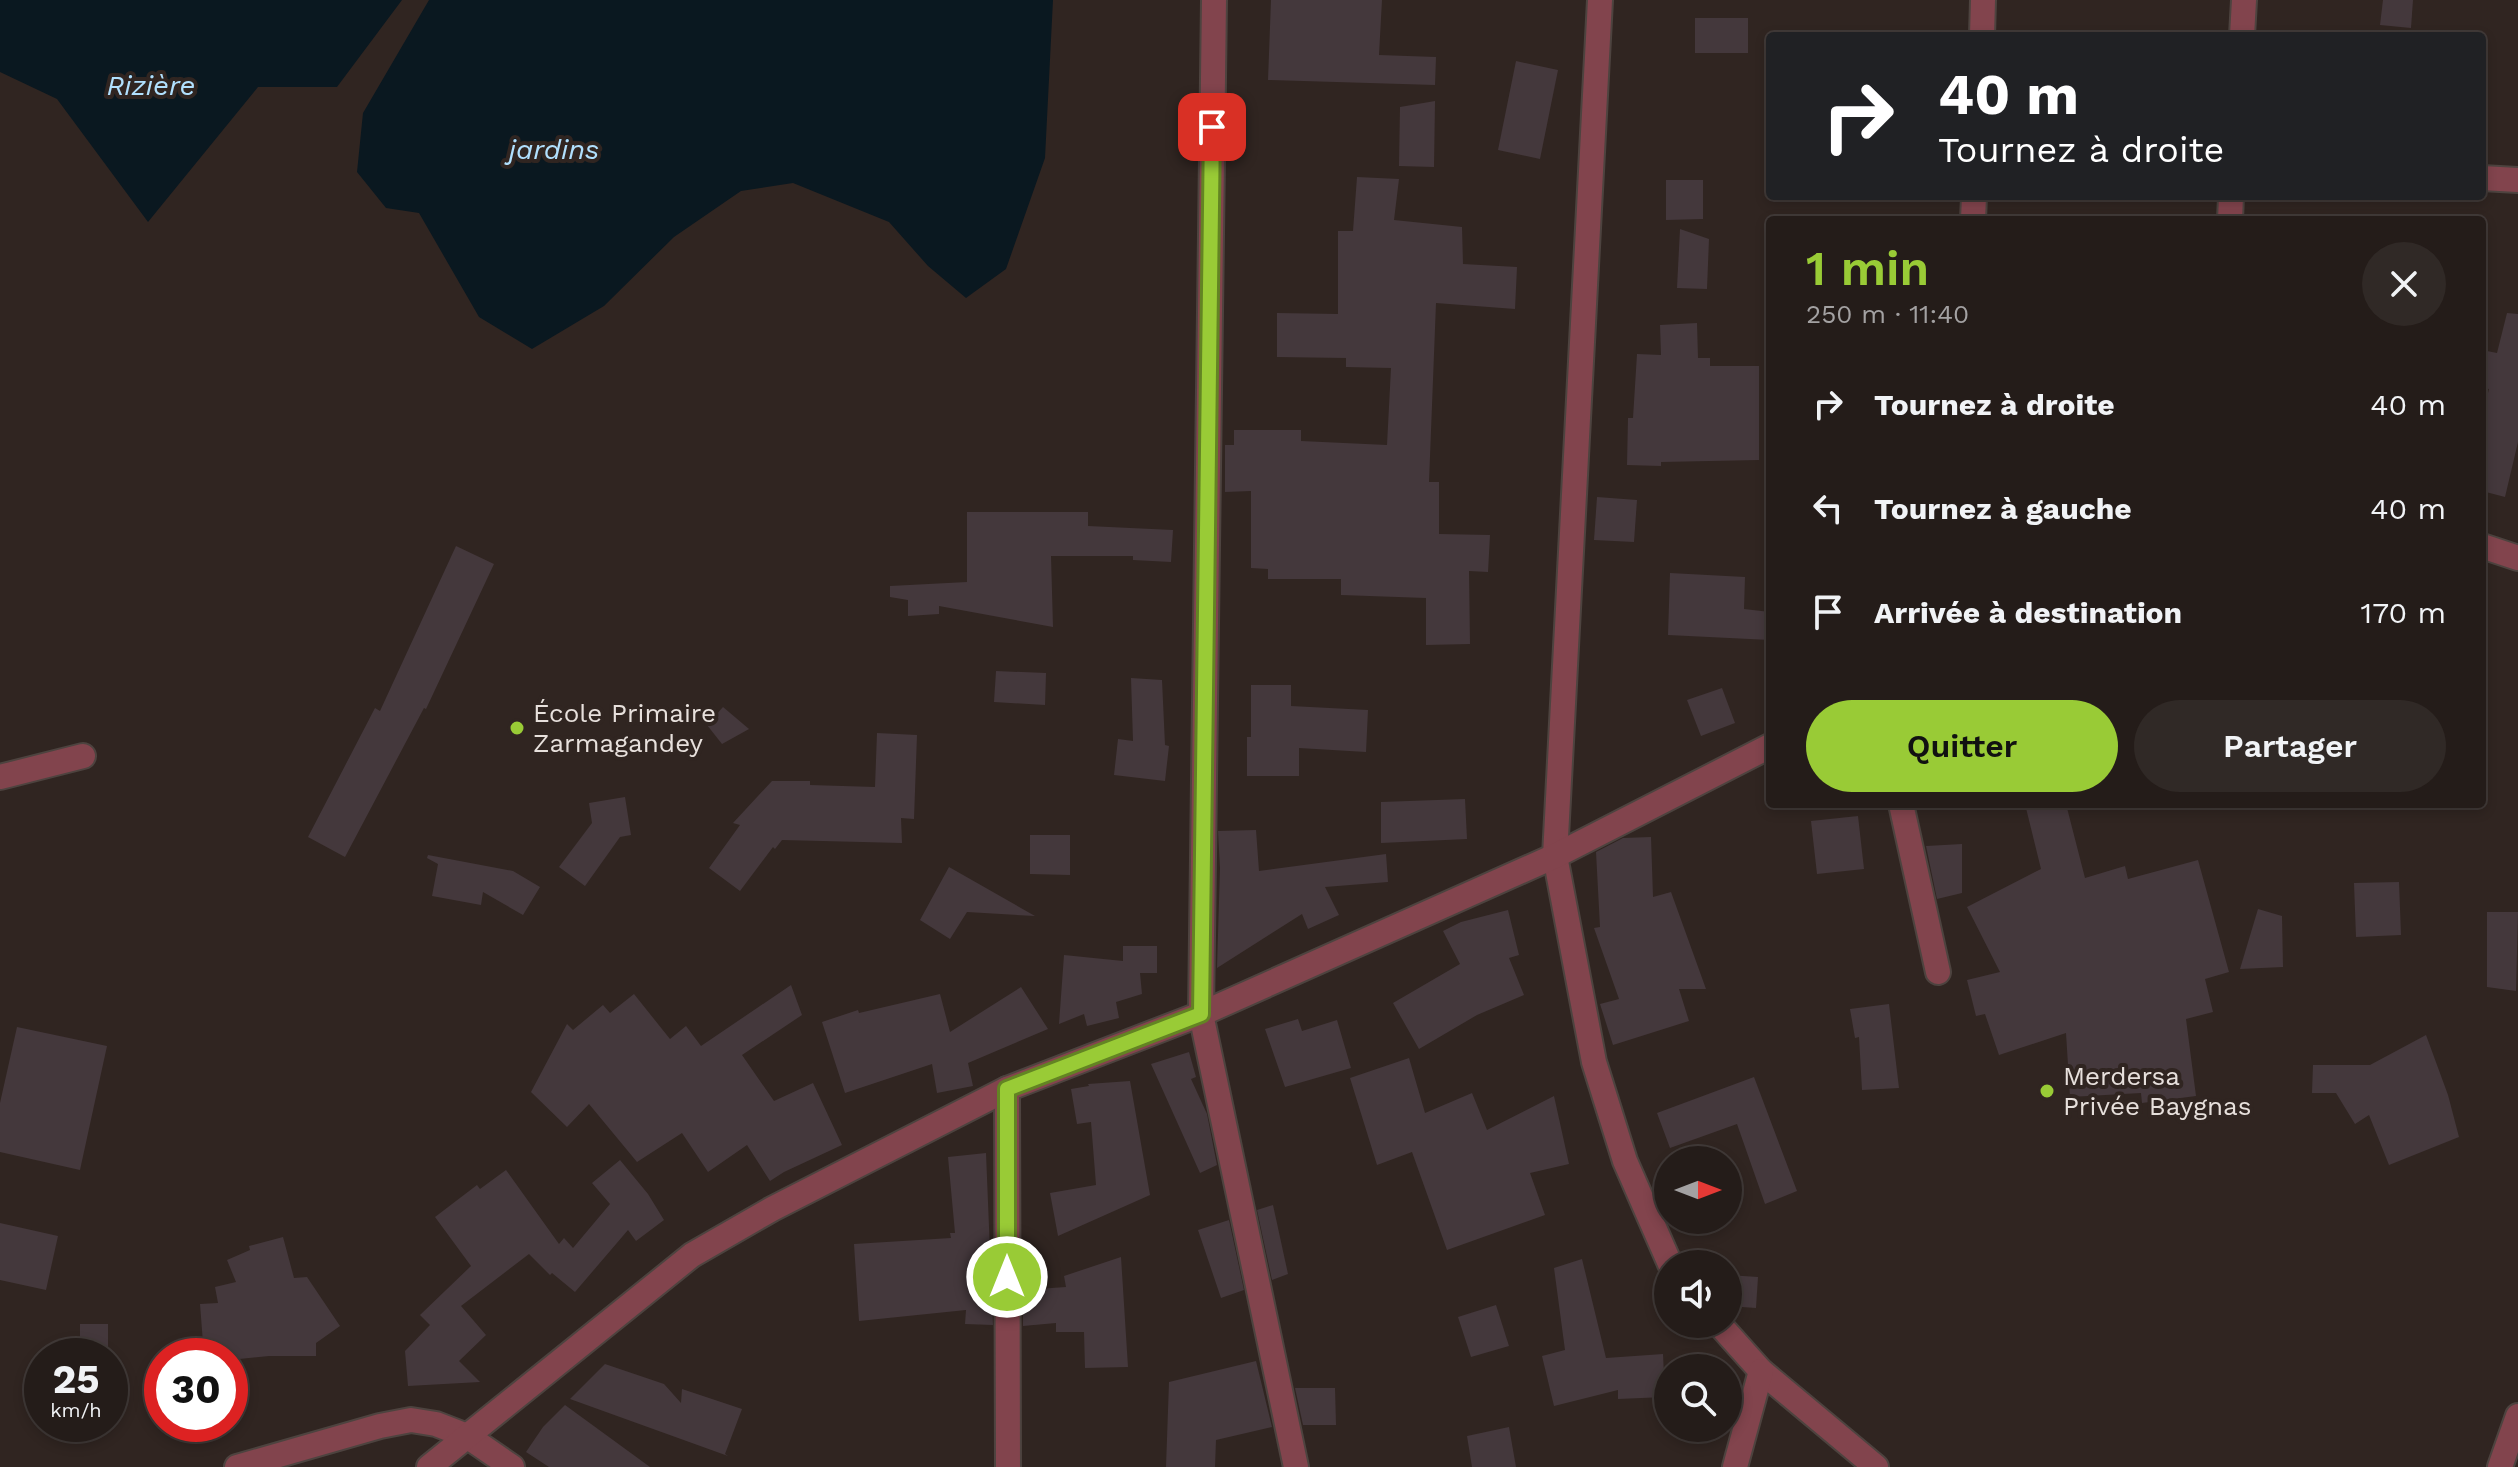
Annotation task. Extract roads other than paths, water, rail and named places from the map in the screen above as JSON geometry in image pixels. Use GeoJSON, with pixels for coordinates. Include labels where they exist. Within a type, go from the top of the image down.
{"type":"FeatureCollection","features":[{"type":"Feature","properties":{"kind":"street"},"geometry":{"type":"LineString","coordinates":[[1214,0],[1201,1014],[1296,1467]]}},
{"type":"Feature","properties":{"kind":"street"},"geometry":{"type":"LineString","coordinates":[[1600,0],[1555,856],[1594,1062],[1625,1161],[1664,1250]]}},
{"type":"Feature","properties":{"kind":"street"},"geometry":{"type":"LineString","coordinates":[[1982,32],[1983,0]]}},
{"type":"Feature","properties":{"kind":"street"},"geometry":{"type":"LineString","coordinates":[[2242,32],[2244,0]]}},
{"type":"Feature","properties":{"kind":"street"},"geometry":{"type":"LineString","coordinates":[[2486,178],[2518,180]]}},
{"type":"Feature","properties":{"kind":"street"},"geometry":{"type":"LineString","coordinates":[[2486,547],[2518,558]]}},
{"type":"Feature","properties":{"kind":"street"},"geometry":{"type":"LineString","coordinates":[[429,1467],[692,1255],[772,1209],[1007,1089],[1201,1014],[1555,856],[1766,748]]}},
{"type":"Feature","properties":{"kind":"street"},"geometry":{"type":"LineString","coordinates":[[0,777],[83,756]]}},
{"type":"Feature","properties":{"kind":"street"},"geometry":{"type":"LineString","coordinates":[[1902,808],[1938,972]]}},
{"type":"Feature","properties":{"kind":"street"},"geometry":{"type":"LineString","coordinates":[[1007,1089],[1008,1467]]}},
{"type":"Feature","properties":{"kind":"street"},"geometry":{"type":"LineString","coordinates":[[1732,1338],[1761,1371],[1876,1467]]}},
{"type":"Feature","properties":{"kind":"street"},"geometry":{"type":"LineString","coordinates":[[1735,1467],[1761,1371]]}},
{"type":"Feature","properties":{"kind":"street"},"geometry":{"type":"LineString","coordinates":[[2500,1467],[2518,1416]]}},
{"type":"Feature","properties":{"kind":"street"},"geometry":{"type":"LineString","coordinates":[[237,1467],[411,1420],[436,1424],[467,1436],[512,1467]]}},
{"type":"Feature","properties":{"kind":"water","name":"Rizière"},"geometry":{"type":"Polygon","coordinates":[[[0,0],[402,0],[337,87],[258,87],[148,222],[57,99],[0,72],[0,0]]]}},
{"type":"Feature","properties":{"kind":"water","name":"jardins"},"geometry":{"type":"Polygon","coordinates":[[[429,0],[1053,0],[1045,158],[1006,269],[966,298],[928,266],[889,222],[793,183],[741,191],[674,237],[604,306],[532,349],[479,317],[419,213],[386,208],[357,172],[363,113],[429,0]]]}},
{"type":"Feature","properties":{"kind":"place","name":"École Primaire Zarmagandey"},"geometry":{"type":"Point","coordinates":[517,728]}},
{"type":"Feature","properties":{"kind":"place","name":"Merdersa Privée Baygnas"},"geometry":{"type":"Point","coordinates":[2047,1091]}}]}
